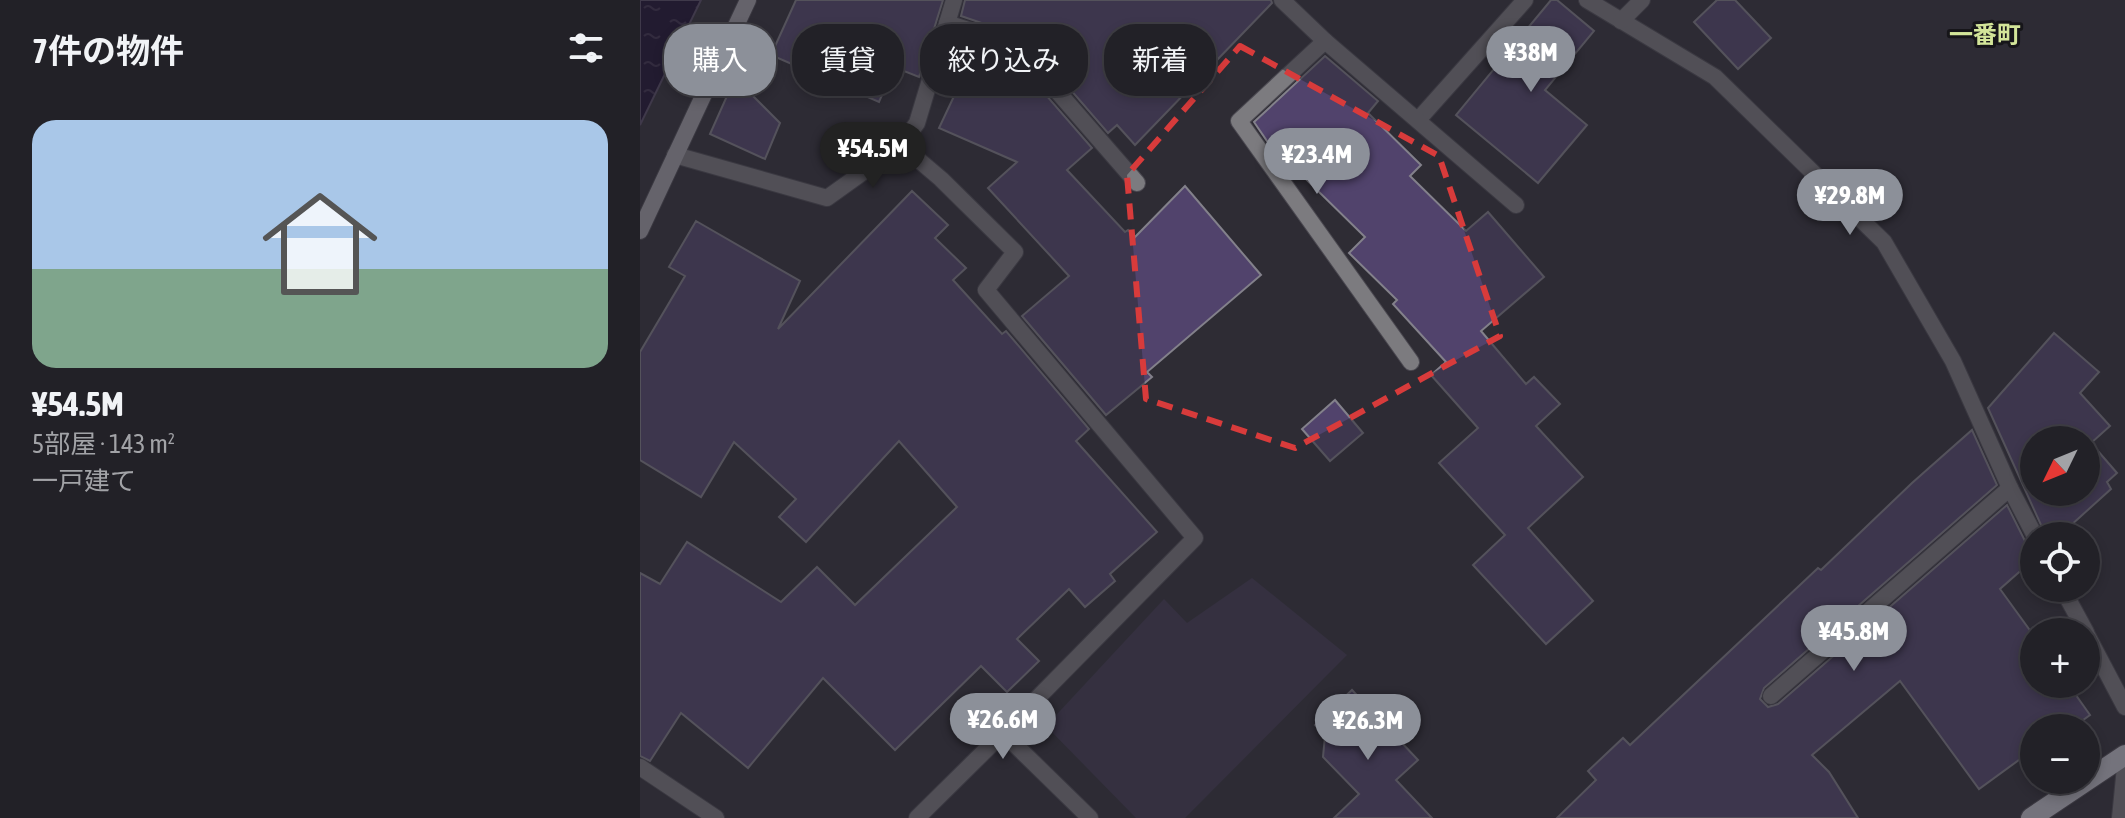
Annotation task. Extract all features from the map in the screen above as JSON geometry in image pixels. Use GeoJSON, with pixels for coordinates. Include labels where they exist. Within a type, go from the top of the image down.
{"type":"FeatureCollection","features":[{"type":"Feature","properties":{"kind":"main road"},"geometry":{"type":"LineString","coordinates":[[2031,818],[2125,755]]}},
{"type":"Feature","properties":{"kind":"street"},"geometry":{"type":"LineString","coordinates":[[640,231],[748,0]]}},
{"type":"Feature","properties":{"kind":"street"},"geometry":{"type":"LineString","coordinates":[[675,155],[827,198],[901,145],[917,123],[954,0]]}},
{"type":"Feature","properties":{"kind":"street"},"geometry":{"type":"LineString","coordinates":[[1282,0],[1325,41],[1516,205]]}},
{"type":"Feature","properties":{"kind":"street"},"geometry":{"type":"LineString","coordinates":[[1418,120],[1525,0]]}},
{"type":"Feature","properties":{"kind":"street"},"geometry":{"type":"LineString","coordinates":[[1587,0],[1715,77],[1884,242],[1953,361],[2028,522]]}},
{"type":"Feature","properties":{"kind":"street"},"geometry":{"type":"LineString","coordinates":[[1621,21],[1642,0]]}},
{"type":"Feature","properties":{"kind":"street"},"geometry":{"type":"LineString","coordinates":[[947,23],[1018,46],[1137,183]]}},
{"type":"Feature","properties":{"kind":"street"},"geometry":{"type":"LineString","coordinates":[[1325,41],[1239,121],[1411,362]]}},
{"type":"Feature","properties":{"kind":"street"},"geometry":{"type":"LineString","coordinates":[[901,145],[941,179],[1015,252],[986,290],[1195,538],[917,818]]}},
{"type":"Feature","properties":{"kind":"street"},"geometry":{"type":"LineString","coordinates":[[1771,696],[2010,488]]}},
{"type":"Feature","properties":{"kind":"street"},"geometry":{"type":"LineString","coordinates":[[2100,659],[2125,707]]}},
{"type":"Feature","properties":{"kind":"street"},"geometry":{"type":"LineString","coordinates":[[1003,733],[1090,818]]}},
{"type":"Feature","properties":{"kind":"street"},"geometry":{"type":"LineString","coordinates":[[640,767],[716,818]]}},
{"type":"Feature","properties":{"kind":"street"},"geometry":{"type":"LineString","coordinates":[[2120,818],[2125,767]]}},
{"type":"Feature","properties":{"kind":"highlighted area"},"geometry":{"type":"Polygon","coordinates":[[[1240,46],[1439,156],[1500,336],[1295,448],[1146,399],[1127,175],[1240,46]]]}},
{"type":"Feature","properties":{"kind":"shaded area"},"geometry":{"type":"Polygon","coordinates":[[[1252,578],[1347,655],[1185,818],[1136,818],[1046,726],[1164,599],[1187,623],[1252,578]]]}},
{"type":"Feature","properties":{"kind":"water"},"geometry":{"type":"Polygon","coordinates":[[[640,0],[701,0],[689,24],[664,24],[664,76],[640,125],[640,0]]]}},
{"type":"Feature","properties":{"kind":"building"},"geometry":{"type":"Polygon","coordinates":[[[796,0],[943,0],[936,24],[920,24],[919,77],[904,71],[904,24],[792,24],[792,64],[776,57],[776,44],[796,0]]]}},
{"type":"Feature","properties":{"kind":"building"},"geometry":{"type":"Polygon","coordinates":[[[965,0],[1271,0],[1272,3],[1216,61],[1216,24],[1104,24],[1104,96],[1182,96],[1135,145],[1117,125],[1108,133],[1076,96],[1088,96],[1088,24],[985,24],[961,16],[965,0]]]}},
{"type":"Feature","properties":{"kind":"building"},"geometry":{"type":"Polygon","coordinates":[[[1551,0],[1557,0],[1594,31],[1545,90],[1587,125],[1538,183],[1456,115],[1551,0]]]}},
{"type":"Feature","properties":{"kind":"building"},"geometry":{"type":"Polygon","coordinates":[[[1717,0],[1735,0],[1771,38],[1738,69],[1694,22],[1717,0]]]}},
{"type":"Feature","properties":{"kind":"building"},"geometry":{"type":"Polygon","coordinates":[[[1325,56],[1378,101],[1368,113],[1421,165],[1410,176],[1466,231],[1488,212],[1544,277],[1481,331],[1526,384],[1534,377],[1560,404],[1536,426],[1583,477],[1528,528],[1593,601],[1546,644],[1473,565],[1505,535],[1439,463],[1478,428],[1431,375],[1446,362],[1393,304],[1397,300],[1349,253],[1365,237],[1267,141],[1254,122],[1325,56]]]}},
{"type":"Feature","properties":{"kind":"building"},"geometry":{"type":"Polygon","coordinates":[[[727,96],[753,96],[780,123],[765,159],[710,134],[727,96]]]}},
{"type":"Feature","properties":{"kind":"building"},"geometry":{"type":"Polygon","coordinates":[[[865,96],[882,96],[879,102],[865,96]]]}},
{"type":"Feature","properties":{"kind":"building"},"geometry":{"type":"Polygon","coordinates":[[[954,96],[1047,96],[1092,148],[1067,170],[1125,232],[1128,230],[1135,237],[1185,186],[1261,275],[1147,372],[1152,377],[1106,415],[1022,316],[1069,276],[988,188],[1017,162],[939,128],[954,96]]]}},
{"type":"Feature","properties":{"kind":"building"},"geometry":{"type":"Polygon","coordinates":[[[912,191],[948,225],[935,238],[966,268],[953,280],[1002,334],[1006,331],[1089,429],[1076,441],[1157,532],[1110,574],[1115,581],[1085,607],[1069,589],[1017,639],[1039,661],[1007,692],[981,666],[895,750],[823,678],[748,768],[681,713],[650,761],[640,756],[640,573],[660,584],[687,542],[781,602],[817,567],[855,605],[957,507],[899,441],[806,542],[779,517],[796,499],[734,442],[701,497],[640,460],[640,352],[685,276],[669,267],[696,221],[800,281],[778,329],[912,191]]]}},
{"type":"Feature","properties":{"kind":"building"},"geometry":{"type":"Polygon","coordinates":[[[2054,333],[2099,372],[2080,393],[2110,426],[2100,435],[2100,426],[2020,426],[2020,479],[1988,408],[2054,333]]]}},
{"type":"Feature","properties":{"kind":"building"},"geometry":{"type":"Polygon","coordinates":[[[1335,400],[1363,433],[1330,461],[1302,429],[1335,400]]]}},
{"type":"Feature","properties":{"kind":"building"},"geometry":{"type":"Polygon","coordinates":[[[1972,430],[1997,485],[1764,688],[1760,699],[1768,707],[1778,704],[2007,505],[2020,531],[2020,571],[2000,589],[2021,618],[2020,698],[2078,698],[2089,714],[2020,714],[2020,759],[1979,789],[1900,681],[1812,755],[1829,772],[1858,818],[1557,818],[1596,780],[1588,771],[1623,738],[1630,745],[1972,430]]]}},
{"type":"Feature","properties":{"kind":"building"},"geometry":{"type":"Polygon","coordinates":[[[2100,453],[2117,473],[2107,482],[2111,489],[2100,499],[2100,453]]]}},
{"type":"Feature","properties":{"kind":"building"},"geometry":{"type":"Polygon","coordinates":[[[2032,506],[2092,506],[2074,522],[2040,522],[2032,506]]]}},
{"type":"Feature","properties":{"kind":"building"},"geometry":{"type":"Polygon","coordinates":[[[1352,690],[1418,760],[1396,780],[1432,818],[1334,818],[1359,794],[1323,757],[1325,736],[1315,725],[1352,690]]]}},
{"type":"Feature","properties":{"kind":"district","name":"一番町"},"geometry":{"type":"Point","coordinates":[1985,35]}}]}
